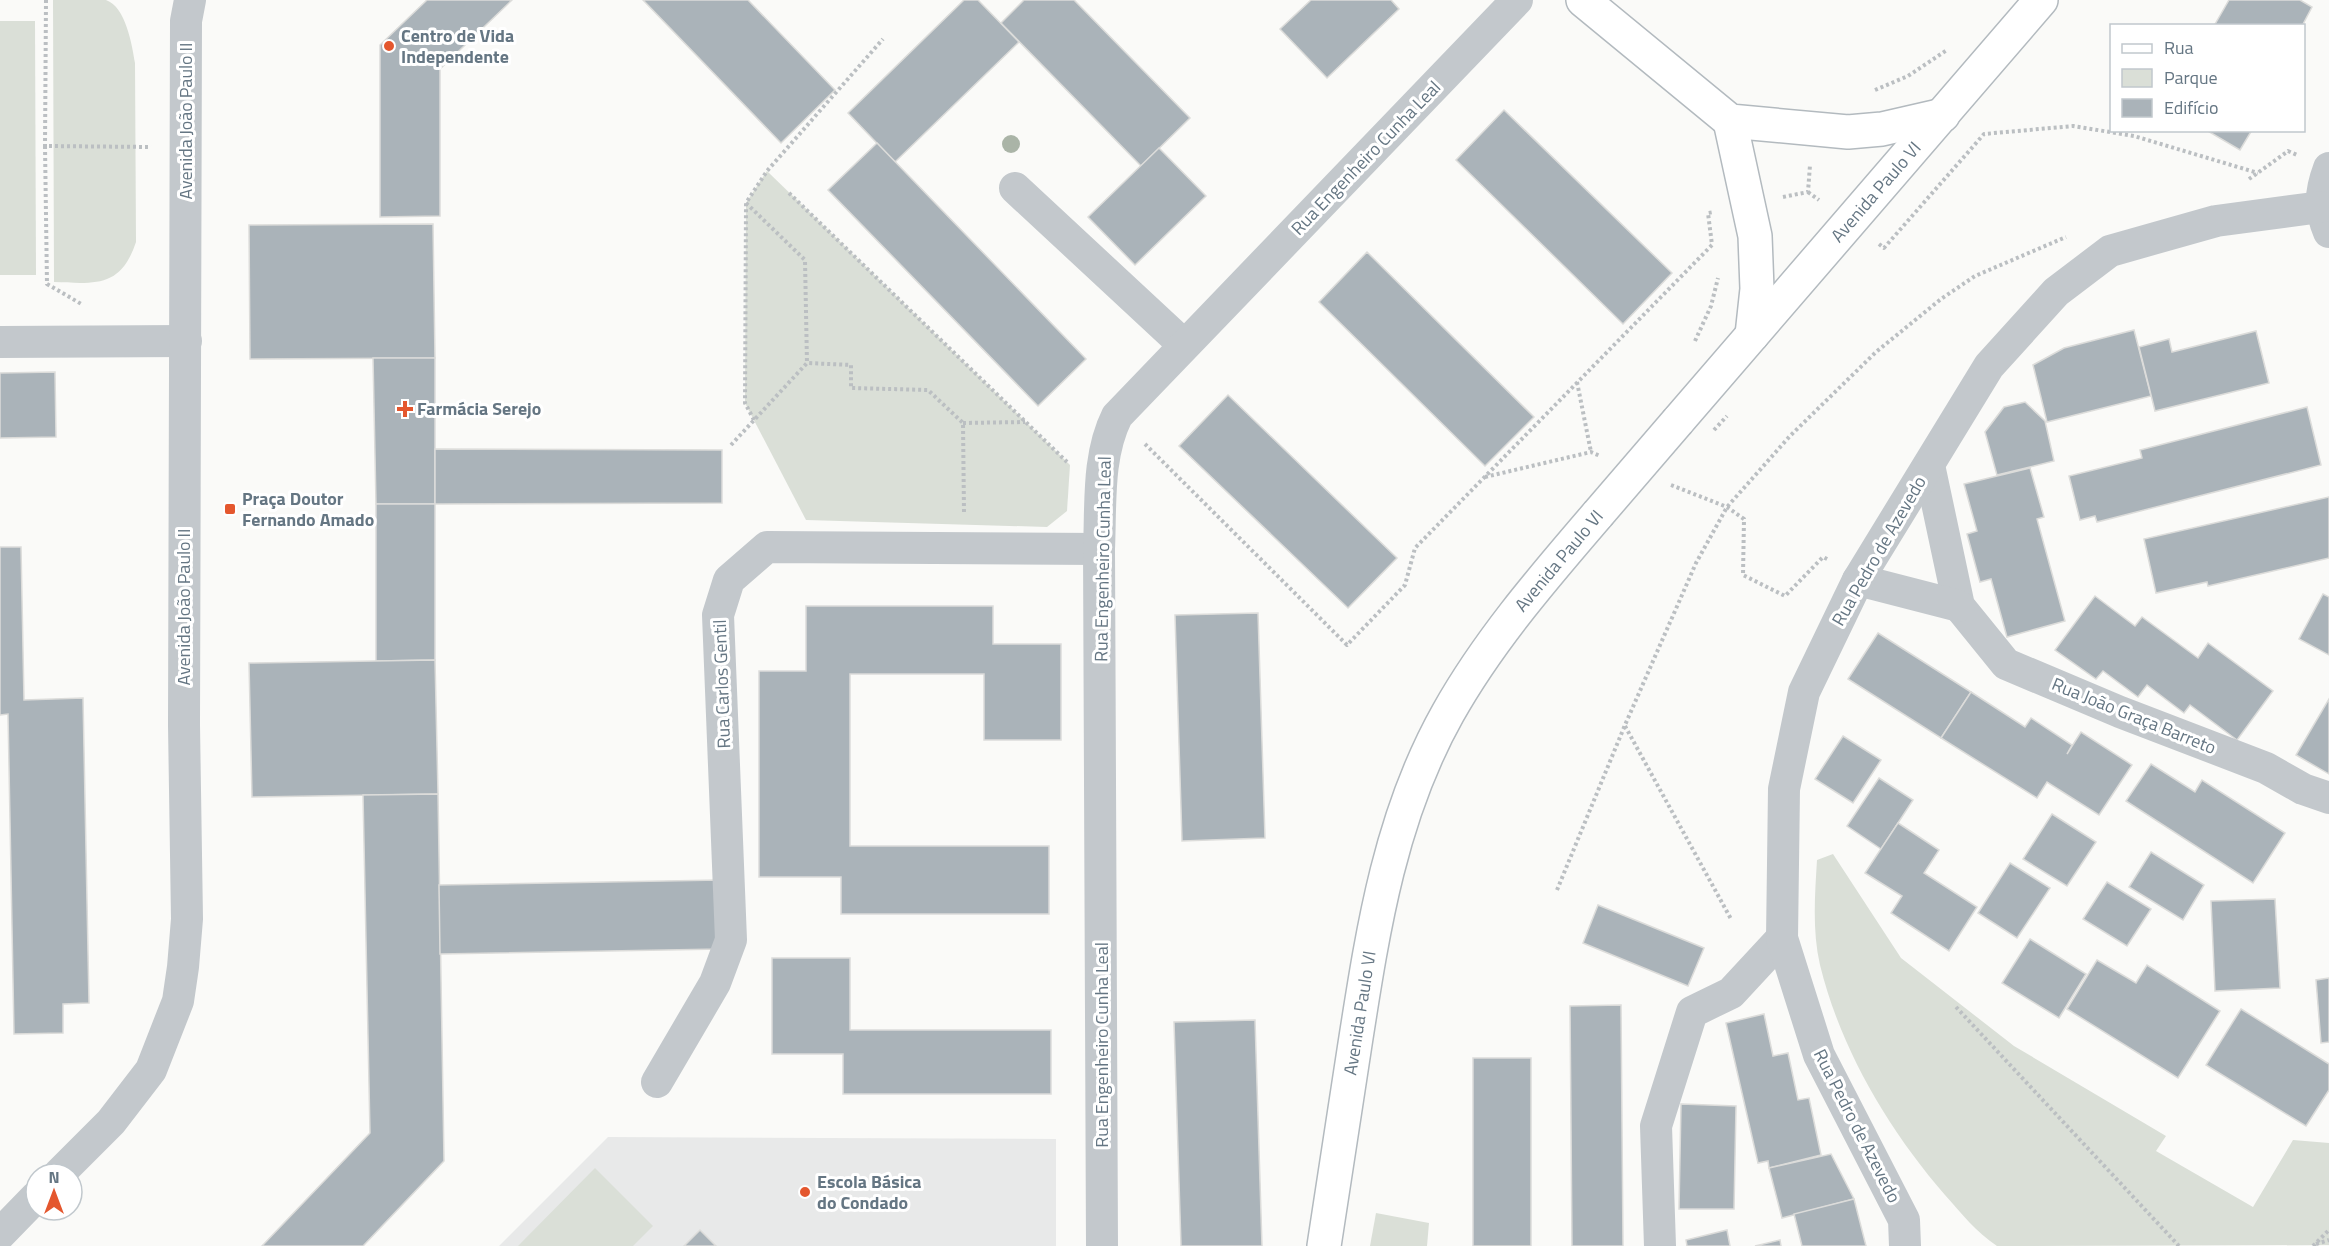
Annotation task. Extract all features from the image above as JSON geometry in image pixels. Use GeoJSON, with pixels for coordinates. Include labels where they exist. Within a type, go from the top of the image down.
{"type":"FeatureCollection","features":[{"type":"Feature","properties":{"kind":"main road"},"geometry":{"type":"LineString","coordinates":[[1583,0],[1730,121],[1813,130],[1882,129],[1943,115]]}},
{"type":"Feature","properties":{"kind":"main road","name":"Avenida Paulo VI"},"geometry":{"type":"LineString","coordinates":[[1324,1246],[1378,902],[1404,807],[1446,715],[1472,672],[1532,591],[2041,0]]}},
{"type":"Feature","properties":{"kind":"main road"},"geometry":{"type":"LineString","coordinates":[[1730,121],[1755,236],[1757,278],[1752,335]]}},
{"type":"Feature","properties":{"kind":"street","name":"Avenida João Paulo II"},"geometry":{"type":"LineString","coordinates":[[71,1162],[111,1122],[151,1070],[177,1001],[183,967],[187,919],[184,725],[186,21],[190,0]]}},
{"type":"Feature","properties":{"kind":"street","name":"Rua Engenheiro Cunha Leal"},"geometry":{"type":"LineString","coordinates":[[1102,1246],[1100,549],[1102,470],[1110,430],[1117,416],[1184,345],[1517,0]]}},
{"type":"Feature","properties":{"kind":"street"},"geometry":{"type":"LineString","coordinates":[[2325,220],[2321,194],[2329,168]]}},
{"type":"Feature","properties":{"kind":"street"},"geometry":{"type":"LineString","coordinates":[[1015,188],[1184,345]]}},
{"type":"Feature","properties":{"kind":"street","name":"Rua Pedro de Azevedo"},"geometry":{"type":"LineString","coordinates":[[1905,1246],[1904,1220],[1819,1055],[1782,938],[1784,789],[1804,692],[1858,580],[1989,366],[2056,292],[2110,251],[2216,222],[2325,220]]}},
{"type":"Feature","properties":{"kind":"street"},"geometry":{"type":"LineString","coordinates":[[0,342],[186,341]]}},
{"type":"Feature","properties":{"kind":"street","name":"Rua João Graça Barreto"},"geometry":{"type":"LineString","coordinates":[[1929,465],[1959,606],[2006,664],[2120,712],[2266,768],[2303,789],[2329,798]]}},
{"type":"Feature","properties":{"kind":"street","name":"Rua Carlos Gentil"},"geometry":{"type":"LineString","coordinates":[[657,1082],[715,984],[731,940],[718,615],[729,580],[767,547],[964,550],[1100,549]]}},
{"type":"Feature","properties":{"kind":"street"},"geometry":{"type":"LineString","coordinates":[[1858,580],[1959,606]]}},
{"type":"Feature","properties":{"kind":"street"},"geometry":{"type":"LineString","coordinates":[[1660,1246],[1656,1126],[1692,1012],[1731,993],[1782,938]]}},
{"type":"Feature","properties":{"kind":"street"},"geometry":{"type":"LineString","coordinates":[[0,1233],[24,1209]]}},
{"type":"Feature","properties":{"kind":"path"},"geometry":{"type":"LineString","coordinates":[[46,0],[47,284],[88,308],[89,342]]}},
{"type":"Feature","properties":{"kind":"path"},"geometry":{"type":"LineString","coordinates":[[754,420],[745,403],[746,203],[767,171],[883,39]]}},
{"type":"Feature","properties":{"kind":"path"},"geometry":{"type":"LineString","coordinates":[[1872,92],[1908,76],[1948,49]]}},
{"type":"Feature","properties":{"kind":"path"},"geometry":{"type":"LineString","coordinates":[[1874,240],[1884,248],[1984,134],[2073,126],[2134,136],[2259,173]]}},
{"type":"Feature","properties":{"kind":"path"},"geometry":{"type":"LineString","coordinates":[[1808,192],[1813,130]]}},
{"type":"Feature","properties":{"kind":"path"},"geometry":{"type":"LineString","coordinates":[[45,146],[186,147]]}},
{"type":"Feature","properties":{"kind":"path"},"geometry":{"type":"LineString","coordinates":[[1117,416],[1347,645],[1405,585],[1415,548],[1712,245],[1708,213],[1808,192],[1821,202]]}},
{"type":"Feature","properties":{"kind":"path"},"geometry":{"type":"LineString","coordinates":[[789,193],[1070,465],[1102,470]]}},
{"type":"Feature","properties":{"kind":"path"},"geometry":{"type":"LineString","coordinates":[[1816,209],[1827,195]]}},
{"type":"Feature","properties":{"kind":"path"},"geometry":{"type":"LineString","coordinates":[[731,445],[807,363],[805,260],[746,203]]}},
{"type":"Feature","properties":{"kind":"path"},"geometry":{"type":"LineString","coordinates":[[1557,890],[1625,725],[1696,563],[1727,507],[1790,436],[1876,352],[1941,299],[1975,276],[2047,243],[2075,234]]}},
{"type":"Feature","properties":{"kind":"path"},"geometry":{"type":"LineString","coordinates":[[1692,345],[1711,306],[1720,272]]}},
{"type":"Feature","properties":{"kind":"path"},"geometry":{"type":"LineString","coordinates":[[807,363],[851,365],[851,388],[928,390],[963,423],[1026,422]]}},
{"type":"Feature","properties":{"kind":"path"},"geometry":{"type":"LineString","coordinates":[[1577,381],[1591,452]]}},
{"type":"Feature","properties":{"kind":"path"},"geometry":{"type":"LineString","coordinates":[[963,423],[964,550]]}},
{"type":"Feature","properties":{"kind":"path"},"geometry":{"type":"LineString","coordinates":[[1727,507],[1744,519],[1743,575],[1774,591],[1785,596],[1823,557],[1832,561]]}},
{"type":"Feature","properties":{"kind":"path"},"geometry":{"type":"LineString","coordinates":[[1625,725],[1731,920]]}},
{"type":"Feature","properties":{"kind":"path"},"geometry":{"type":"LineString","coordinates":[[1956,1007],[2179,1246]]}},
{"type":"Feature","properties":{"kind":"path"},"geometry":{"type":"LineString","coordinates":[[2313,1246],[2329,1230]]}},
{"type":"Feature","properties":{"kind":"path"},"geometry":{"type":"LineString","coordinates":[[2313,1246],[2329,1240]]}},
{"type":"Feature","properties":{"kind":"shaded area","name":"Escola Básica do Condado"},"geometry":{"type":"Polygon","coordinates":[[[608,1137],[1056,1139],[1056,1246],[499,1246],[608,1137]]]}},
{"type":"Feature","properties":{"kind":"green space"},"geometry":{"type":"Polygon","coordinates":[[[53,0],[106,0],[113,4],[119,10],[127,27],[135,63],[136,242],[123,268],[106,280],[95,282],[54,282],[53,0]]]}},
{"type":"Feature","properties":{"kind":"green space"},"geometry":{"type":"Polygon","coordinates":[[[0,21],[35,21],[36,275],[0,275],[0,21]]]}},
{"type":"Feature","properties":{"kind":"green space"},"geometry":{"type":"Polygon","coordinates":[[[767,171],[1070,465],[1067,511],[1047,527],[806,520],[745,403],[746,203],[767,171]]]}},
{"type":"Feature","properties":{"kind":"green space"},"geometry":{"type":"Polygon","coordinates":[[[1833,854],[1901,958],[2014,1046],[2166,1136],[2156,1151],[2253,1207],[2293,1140],[2329,1143],[2329,1245],[1997,1246],[1989,1241],[1945,1195],[1904,1143],[1869,1087],[1840,1028],[1820,965],[1815,925],[1817,860],[1833,854]]]}},
{"type":"Feature","properties":{"kind":"green space"},"geometry":{"type":"Polygon","coordinates":[[[595,1168],[653,1226],[633,1246],[518,1246],[595,1168]]]}},
{"type":"Feature","properties":{"kind":"green space"},"geometry":{"type":"Polygon","coordinates":[[[1376,1213],[1429,1223],[1427,1246],[1370,1246],[1376,1213]]]}},
{"type":"Feature","properties":{"kind":"building"},"geometry":{"type":"Polygon","coordinates":[[[427,0],[512,0],[440,69],[440,216],[380,217],[380,45],[427,0]]]}},
{"type":"Feature","properties":{"kind":"building"},"geometry":{"type":"Polygon","coordinates":[[[643,0],[748,0],[835,90],[781,143],[643,0]]]}},
{"type":"Feature","properties":{"kind":"building"},"geometry":{"type":"Polygon","coordinates":[[[964,0],[978,0],[1019,42],[895,162],[848,113],[964,0]]]}},
{"type":"Feature","properties":{"kind":"building"},"geometry":{"type":"Polygon","coordinates":[[[1024,0],[1074,0],[1190,118],[1141,166],[1001,23],[1024,0]]]}},
{"type":"Feature","properties":{"kind":"building"},"geometry":{"type":"Polygon","coordinates":[[[1311,0],[1391,0],[1399,9],[1327,78],[1280,29],[1311,0]]]}},
{"type":"Feature","properties":{"kind":"building"},"geometry":{"type":"Polygon","coordinates":[[[2229,0],[2300,0],[2312,7],[2303,24],[2215,24],[2229,0]]]}},
{"type":"Feature","properties":{"kind":"building"},"geometry":{"type":"Polygon","coordinates":[[[1504,110],[1672,273],[1623,324],[1456,160],[1504,110]]]}},
{"type":"Feature","properties":{"kind":"building"},"geometry":{"type":"Polygon","coordinates":[[[2209,132],[2251,132],[2240,150],[2209,132]]]}},
{"type":"Feature","properties":{"kind":"building"},"geometry":{"type":"Polygon","coordinates":[[[877,143],[1086,359],[1038,406],[828,190],[877,143]]]}},
{"type":"Feature","properties":{"kind":"building"},"geometry":{"type":"Polygon","coordinates":[[[1159,148],[1206,196],[1135,265],[1088,217],[1159,148]]]}},
{"type":"Feature","properties":{"kind":"building"},"geometry":{"type":"Polygon","coordinates":[[[433,224],[435,358],[250,359],[249,225],[433,224]]]}},
{"type":"Feature","properties":{"kind":"building"},"geometry":{"type":"Polygon","coordinates":[[[1367,252],[1534,417],[1485,466],[1319,302],[1367,252]]]}},
{"type":"Feature","properties":{"kind":"building"},"geometry":{"type":"Polygon","coordinates":[[[2134,330],[2151,396],[2047,422],[2033,365],[2064,348],[2134,330]]]}},
{"type":"Feature","properties":{"kind":"building"},"geometry":{"type":"Polygon","coordinates":[[[2256,331],[2269,383],[2155,411],[2139,347],[2169,339],[2172,352],[2256,331]]]}},
{"type":"Feature","properties":{"kind":"building"},"geometry":{"type":"Polygon","coordinates":[[[373,358],[435,358],[435,504],[376,504],[373,358]]]}},
{"type":"Feature","properties":{"kind":"building"},"geometry":{"type":"Polygon","coordinates":[[[55,372],[56,437],[0,438],[0,373],[55,372]]]}},
{"type":"Feature","properties":{"kind":"building"},"geometry":{"type":"Polygon","coordinates":[[[1228,395],[1397,558],[1348,608],[1179,446],[1228,395]]]}},
{"type":"Feature","properties":{"kind":"building"},"geometry":{"type":"Polygon","coordinates":[[[2025,402],[2045,421],[2054,461],[1997,475],[1985,432],[2004,407],[2025,402]]]}},
{"type":"Feature","properties":{"kind":"building"},"geometry":{"type":"Polygon","coordinates":[[[2307,407],[2321,465],[2097,522],[2095,516],[2080,520],[2069,476],[2142,458],[2140,450],[2307,407]]]}},
{"type":"Feature","properties":{"kind":"building"},"geometry":{"type":"Polygon","coordinates":[[[435,449],[722,450],[722,503],[435,504],[435,449]]]}},
{"type":"Feature","properties":{"kind":"building"},"geometry":{"type":"Polygon","coordinates":[[[2030,468],[2044,517],[2037,519],[2065,621],[2007,637],[1991,579],[1980,582],[1967,534],[1977,531],[1964,484],[2030,468]]]}},
{"type":"Feature","properties":{"kind":"building"},"geometry":{"type":"Polygon","coordinates":[[[2329,497],[2329,558],[2208,586],[2207,582],[2156,593],[2144,539],[2329,497]]]}},
{"type":"Feature","properties":{"kind":"building"},"geometry":{"type":"Polygon","coordinates":[[[376,504],[435,504],[435,660],[376,661],[376,504]]]}},
{"type":"Feature","properties":{"kind":"building"},"geometry":{"type":"Polygon","coordinates":[[[0,547],[21,547],[24,700],[83,698],[89,1003],[63,1004],[63,1033],[14,1034],[8,714],[0,715],[0,547]]]}},
{"type":"Feature","properties":{"kind":"building"},"geometry":{"type":"Polygon","coordinates":[[[2323,594],[2329,597],[2329,655],[2299,639],[2323,594]]]}},
{"type":"Feature","properties":{"kind":"building"},"geometry":{"type":"Polygon","coordinates":[[[2095,596],[2135,626],[2142,617],[2198,658],[2208,643],[2273,691],[2237,740],[2190,705],[2184,713],[2147,685],[2138,697],[2103,671],[2096,679],[2055,650],[2095,596]]]}},
{"type":"Feature","properties":{"kind":"building"},"geometry":{"type":"Polygon","coordinates":[[[806,606],[993,606],[993,644],[1061,644],[1061,740],[984,740],[984,674],[850,674],[850,846],[1049,846],[1049,914],[841,914],[841,877],[759,877],[759,671],[806,671],[806,606]]]}},
{"type":"Feature","properties":{"kind":"building"},"geometry":{"type":"Polygon","coordinates":[[[1258,613],[1265,838],[1182,841],[1175,615],[1258,613]]]}},
{"type":"Feature","properties":{"kind":"building"},"geometry":{"type":"Polygon","coordinates":[[[1878,633],[1971,692],[1941,738],[1848,679],[1878,633]]]}},
{"type":"Feature","properties":{"kind":"building"},"geometry":{"type":"Polygon","coordinates":[[[435,660],[438,794],[252,797],[249,663],[435,660]]]}},
{"type":"Feature","properties":{"kind":"building"},"geometry":{"type":"Polygon","coordinates":[[[1971,692],[2025,727],[2031,718],[2072,745],[2067,754],[2081,732],[2132,765],[2099,815],[2047,782],[2037,798],[1941,738],[1971,692]]]}},
{"type":"Feature","properties":{"kind":"building"},"geometry":{"type":"Polygon","coordinates":[[[2329,699],[2329,774],[2296,755],[2329,699]]]}},
{"type":"Feature","properties":{"kind":"building"},"geometry":{"type":"Polygon","coordinates":[[[1843,736],[1881,760],[1853,803],[1815,779],[1843,736]]]}},
{"type":"Feature","properties":{"kind":"building"},"geometry":{"type":"Polygon","coordinates":[[[2151,764],[2195,792],[2202,780],[2285,833],[2253,883],[2126,801],[2151,764]]]}},
{"type":"Feature","properties":{"kind":"building"},"geometry":{"type":"Polygon","coordinates":[[[1879,778],[1913,800],[1881,849],[1847,826],[1879,778]]]}},
{"type":"Feature","properties":{"kind":"building"},"geometry":{"type":"Polygon","coordinates":[[[438,794],[444,1161],[363,1246],[262,1246],[370,1133],[363,795],[438,794]]]}},
{"type":"Feature","properties":{"kind":"building"},"geometry":{"type":"Polygon","coordinates":[[[2052,814],[2096,842],[2067,886],[2023,859],[2052,814]]]}},
{"type":"Feature","properties":{"kind":"building"},"geometry":{"type":"Polygon","coordinates":[[[1898,823],[1939,850],[1924,873],[1977,907],[1949,951],[1891,913],[1902,896],[1865,873],[1898,823]]]}},
{"type":"Feature","properties":{"kind":"building"},"geometry":{"type":"Polygon","coordinates":[[[2151,852],[2204,885],[2183,920],[2129,887],[2151,852]]]}},
{"type":"Feature","properties":{"kind":"building"},"geometry":{"type":"Polygon","coordinates":[[[2010,863],[2050,888],[2017,938],[1978,913],[2010,863]]]}},
{"type":"Feature","properties":{"kind":"building"},"geometry":{"type":"Polygon","coordinates":[[[720,880],[721,949],[440,954],[439,885],[720,880]]]}},
{"type":"Feature","properties":{"kind":"building"},"geometry":{"type":"Polygon","coordinates":[[[2107,882],[2151,909],[2127,946],[2083,919],[2107,882]]]}},
{"type":"Feature","properties":{"kind":"building"},"geometry":{"type":"Polygon","coordinates":[[[2275,899],[2280,988],[2215,991],[2211,901],[2275,899]]]}},
{"type":"Feature","properties":{"kind":"building"},"geometry":{"type":"Polygon","coordinates":[[[1598,905],[1704,948],[1688,986],[1583,943],[1598,905]]]}},
{"type":"Feature","properties":{"kind":"building"},"geometry":{"type":"Polygon","coordinates":[[[2030,939],[2086,974],[2059,1018],[2002,983],[2030,939]]]}},
{"type":"Feature","properties":{"kind":"building"},"geometry":{"type":"Polygon","coordinates":[[[772,958],[850,958],[850,1030],[1051,1030],[1051,1094],[843,1094],[843,1054],[772,1054],[772,958]]]}},
{"type":"Feature","properties":{"kind":"building"},"geometry":{"type":"Polygon","coordinates":[[[2097,960],[2136,983],[2147,965],[2220,1011],[2178,1078],[2067,1009],[2097,960]]]}},
{"type":"Feature","properties":{"kind":"building"},"geometry":{"type":"Polygon","coordinates":[[[2329,978],[2329,1042],[2321,1043],[2316,980],[2329,978]]]}},
{"type":"Feature","properties":{"kind":"building"},"geometry":{"type":"Polygon","coordinates":[[[1621,1005],[1623,1246],[1572,1246],[1570,1006],[1621,1005]]]}},
{"type":"Feature","properties":{"kind":"building"},"geometry":{"type":"Polygon","coordinates":[[[2241,1009],[2329,1064],[2329,1090],[2306,1126],[2206,1065],[2241,1009]]]}},
{"type":"Feature","properties":{"kind":"building"},"geometry":{"type":"Polygon","coordinates":[[[1764,1014],[1773,1056],[1788,1053],[1798,1100],[1809,1098],[1821,1155],[1769,1168],[1768,1161],[1758,1163],[1726,1023],[1764,1014]]]}},
{"type":"Feature","properties":{"kind":"building"},"geometry":{"type":"Polygon","coordinates":[[[1255,1020],[1262,1246],[1181,1246],[1174,1022],[1255,1020]]]}},
{"type":"Feature","properties":{"kind":"building"},"geometry":{"type":"Polygon","coordinates":[[[1473,1058],[1531,1058],[1531,1246],[1473,1246],[1473,1058]]]}},
{"type":"Feature","properties":{"kind":"building"},"geometry":{"type":"Polygon","coordinates":[[[1681,1104],[1736,1106],[1734,1209],[1679,1209],[1681,1104]]]}},
{"type":"Feature","properties":{"kind":"building"},"geometry":{"type":"Polygon","coordinates":[[[1831,1154],[1854,1199],[1782,1218],[1769,1168],[1831,1154]]]}},
{"type":"Feature","properties":{"kind":"building"},"geometry":{"type":"Polygon","coordinates":[[[1854,1199],[1866,1246],[1802,1246],[1794,1214],[1854,1199]]]}},
{"type":"Feature","properties":{"kind":"building"},"geometry":{"type":"Polygon","coordinates":[[[700,1230],[716,1246],[684,1246],[700,1230]]]}},
{"type":"Feature","properties":{"kind":"building"},"geometry":{"type":"Polygon","coordinates":[[[1727,1230],[1730,1246],[1687,1246],[1686,1240],[1727,1230]]]}},
{"type":"Feature","properties":{"kind":"building"},"geometry":{"type":"Polygon","coordinates":[[[1780,1240],[1781,1246],[1755,1246],[1780,1240]]]}},
{"type":"Feature","properties":{"kind":"place","name":"Centro de Vida Independente"},"geometry":{"type":"Point","coordinates":[389,46]}},
{"type":"Feature","properties":{"kind":"place","name":"Farmácia Serejo"},"geometry":{"type":"Point","coordinates":[405,409]}},
{"type":"Feature","properties":{"kind":"place","name":"Praça Doutor Fernando Amado"},"geometry":{"type":"Point","coordinates":[230,509]}},
{"type":"Feature","properties":{"kind":"place","name":"Escola Básica do Condado"},"geometry":{"type":"Point","coordinates":[805,1192]}}]}
